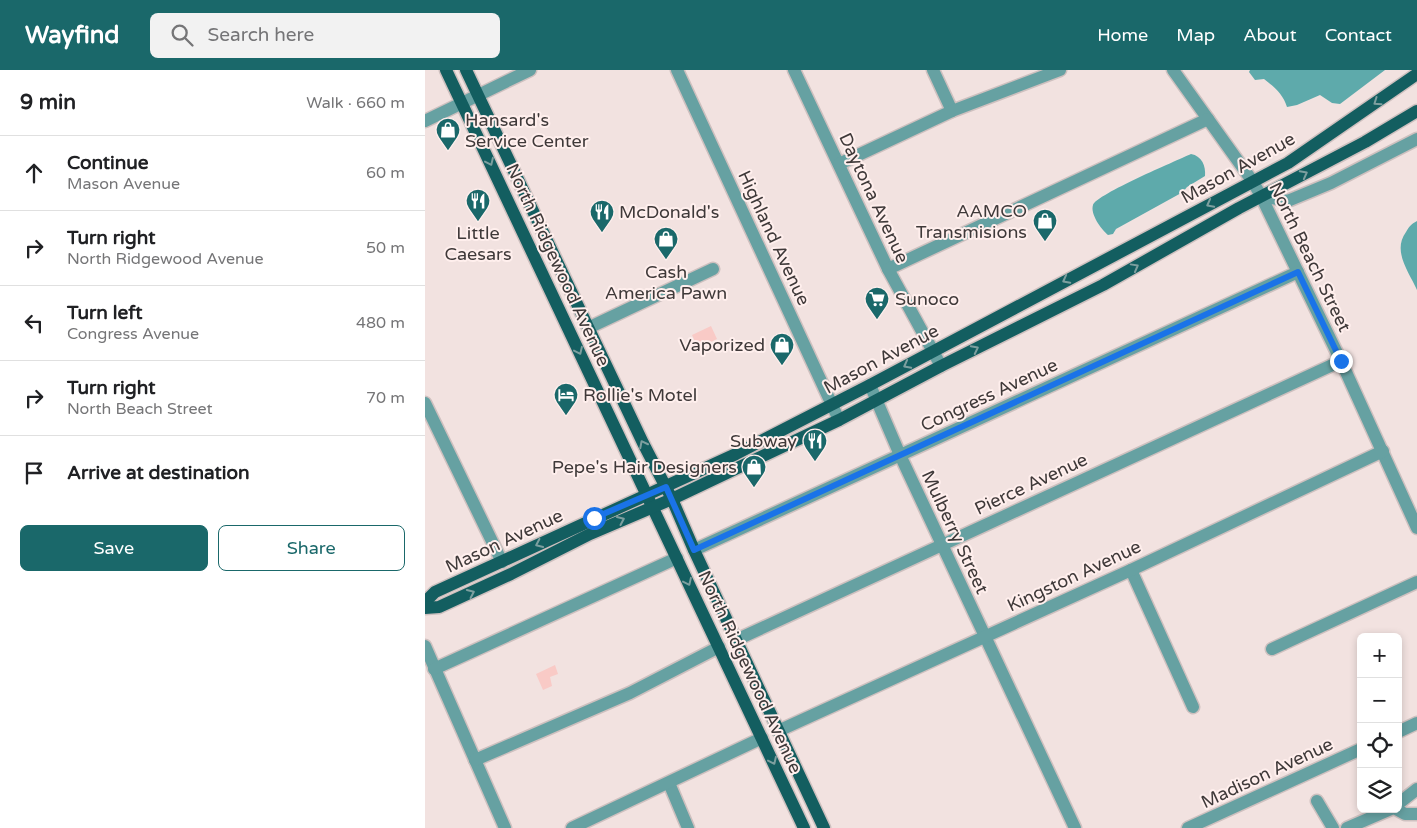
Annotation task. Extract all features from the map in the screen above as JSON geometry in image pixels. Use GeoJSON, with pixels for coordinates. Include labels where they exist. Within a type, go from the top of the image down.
{"type":"FeatureCollection","features":[{"type":"Feature","properties":{"kind":"main road","name":"North Ridgewood Avenue"},"geometry":{"type":"LineString","coordinates":[[445,70],[804,828]]}},
{"type":"Feature","properties":{"kind":"main road","name":"North Ridgewood Avenue"},"geometry":{"type":"LineString","coordinates":[[466,70],[588,328],[672,499],[824,828]]}},
{"type":"Feature","properties":{"kind":"main road","name":"Mason Avenue"},"geometry":{"type":"LineString","coordinates":[[425,602],[432,594],[736,454],[1253,182],[1288,163],[1417,74]]}},
{"type":"Feature","properties":{"kind":"main road","name":"Mason Avenue"},"geometry":{"type":"LineString","coordinates":[[425,608],[439,607],[511,574],[590,534],[672,499],[839,420],[941,366],[1103,285],[1261,196],[1365,142],[1417,111]]}},
{"type":"Feature","properties":{"kind":"street"},"geometry":{"type":"LineString","coordinates":[[425,121],[530,70]]}},
{"type":"Feature","properties":{"kind":"street","name":"Highland Avenue"},"geometry":{"type":"LineString","coordinates":[[677,70],[839,420]]}},
{"type":"Feature","properties":{"kind":"street","name":"Daytona Avenue"},"geometry":{"type":"LineString","coordinates":[[794,70],[888,269],[941,366]]}},
{"type":"Feature","properties":{"kind":"street"},"geometry":{"type":"LineString","coordinates":[[933,70],[953,111]]}},
{"type":"Feature","properties":{"kind":"street"},"geometry":{"type":"LineString","coordinates":[[839,164],[953,111],[1060,70]]}},
{"type":"Feature","properties":{"kind":"street","name":"North Beach Street"},"geometry":{"type":"LineString","coordinates":[[1173,70],[1261,196],[1341,361],[1417,528]]}},
{"type":"Feature","properties":{"kind":"street"},"geometry":{"type":"LineString","coordinates":[[888,269],[1208,119]]}},
{"type":"Feature","properties":{"kind":"street"},"geometry":{"type":"LineString","coordinates":[[1261,196],[1287,201],[1331,183],[1417,139]]}},
{"type":"Feature","properties":{"kind":"street"},"geometry":{"type":"LineString","coordinates":[[588,328],[713,269]]}},
{"type":"Feature","properties":{"kind":"street","name":"Congress Avenue"},"geometry":{"type":"LineString","coordinates":[[694,550],[1298,272]]}},
{"type":"Feature","properties":{"kind":"street","name":"Pierce Avenue"},"geometry":{"type":"LineString","coordinates":[[736,640],[1341,361]]}},
{"type":"Feature","properties":{"kind":"street","name":"Mulberry Street"},"geometry":{"type":"LineString","coordinates":[[870,385],[900,455],[1075,828]]}},
{"type":"Feature","properties":{"kind":"street"},"geometry":{"type":"LineString","coordinates":[[425,403],[502,562]]}},
{"type":"Feature","properties":{"kind":"street","name":"Kingston Avenue"},"geometry":{"type":"LineString","coordinates":[[778,730],[1131,570],[1383,451]]}},
{"type":"Feature","properties":{"kind":"street"},"geometry":{"type":"LineString","coordinates":[[434,669],[677,558]]}},
{"type":"Feature","properties":{"kind":"street"},"geometry":{"type":"LineString","coordinates":[[1131,570],[1193,706]]}},
{"type":"Feature","properties":{"kind":"street"},"geometry":{"type":"LineString","coordinates":[[1272,649],[1417,582]]}},
{"type":"Feature","properties":{"kind":"street"},"geometry":{"type":"LineString","coordinates":[[425,646],[505,828]]}},
{"type":"Feature","properties":{"kind":"street"},"geometry":{"type":"LineString","coordinates":[[475,760],[630,693],[719,647]]}},
{"type":"Feature","properties":{"kind":"street"},"geometry":{"type":"LineString","coordinates":[[1402,730],[1417,724]]}},
{"type":"Feature","properties":{"kind":"street"},"geometry":{"type":"LineString","coordinates":[[572,828],[762,738]]}},
{"type":"Feature","properties":{"kind":"street","name":"Madison Avenue"},"geometry":{"type":"LineString","coordinates":[[1188,828],[1212,823],[1357,751]]}},
{"type":"Feature","properties":{"kind":"street"},"geometry":{"type":"LineString","coordinates":[[669,783],[688,828]]}},
{"type":"Feature","properties":{"kind":"street"},"geometry":{"type":"LineString","coordinates":[[1402,801],[1417,789]]}},
{"type":"Feature","properties":{"kind":"street"},"geometry":{"type":"LineString","coordinates":[[1317,801],[1333,828]]}},
{"type":"Feature","properties":{"kind":"street"},"geometry":{"type":"LineString","coordinates":[[1402,812],[1417,814]]}},
{"type":"Feature","properties":{"kind":"street"},"geometry":{"type":"LineString","coordinates":[[1347,828],[1382,813]]}},
{"type":"Feature","properties":{"kind":"shaded area"},"geometry":{"type":"Polygon","coordinates":[[[711,326],[717,339],[698,348],[692,335],[711,326]]]}},
{"type":"Feature","properties":{"kind":"shaded area"},"geometry":{"type":"Polygon","coordinates":[[[555,665],[558,674],[550,677],[552,686],[543,690],[536,674],[555,665]]]}},
{"type":"Feature","properties":{"kind":"water"},"geometry":{"type":"Polygon","coordinates":[[[1250,70],[1385,70],[1340,104],[1332,103],[1320,95],[1297,105],[1287,107],[1275,88],[1264,79],[1255,80],[1249,72],[1250,70]]]}},
{"type":"Feature","properties":{"kind":"water"},"geometry":{"type":"Polygon","coordinates":[[[1191,154],[1203,162],[1205,176],[1187,187],[1183,192],[1116,229],[1113,234],[1108,235],[1102,229],[1092,209],[1098,200],[1154,170],[1191,154]]]}},
{"type":"Feature","properties":{"kind":"water"},"geometry":{"type":"Polygon","coordinates":[[[1417,221],[1417,290],[1403,261],[1401,247],[1402,239],[1407,230],[1417,221]]]}},
{"type":"Feature","properties":{"kind":"place","name":"Hansard's Service Center"},"geometry":{"type":"Point","coordinates":[448,151]}},
{"type":"Feature","properties":{"kind":"place","name":"Little Caesars"},"geometry":{"type":"Point","coordinates":[478,222]}},
{"type":"Feature","properties":{"kind":"place","name":"McDonald's"},"geometry":{"type":"Point","coordinates":[602,233]}},
{"type":"Feature","properties":{"kind":"place","name":"AAMCO Transmisions"},"geometry":{"type":"Point","coordinates":[1045,242]}},
{"type":"Feature","properties":{"kind":"place","name":"Cash America Pawn"},"geometry":{"type":"Point","coordinates":[666,260]}},
{"type":"Feature","properties":{"kind":"place","name":"Sunoco"},"geometry":{"type":"Point","coordinates":[877,320]}},
{"type":"Feature","properties":{"kind":"place","name":"Vaporized"},"geometry":{"type":"Point","coordinates":[782,366]}},
{"type":"Feature","properties":{"kind":"place","name":"Rollie's Motel"},"geometry":{"type":"Point","coordinates":[566,416]}},
{"type":"Feature","properties":{"kind":"place","name":"Subway"},"geometry":{"type":"Point","coordinates":[815,462]}},
{"type":"Feature","properties":{"kind":"place","name":"Pepe's Hair Designers"},"geometry":{"type":"Point","coordinates":[754,488]}},
{"type":"Feature","properties":{"kind":"route"},"geometry":{"type":"LineString","coordinates":[[594,518],[666,487],[694,550],[1298,272],[1341,361]]}}]}
